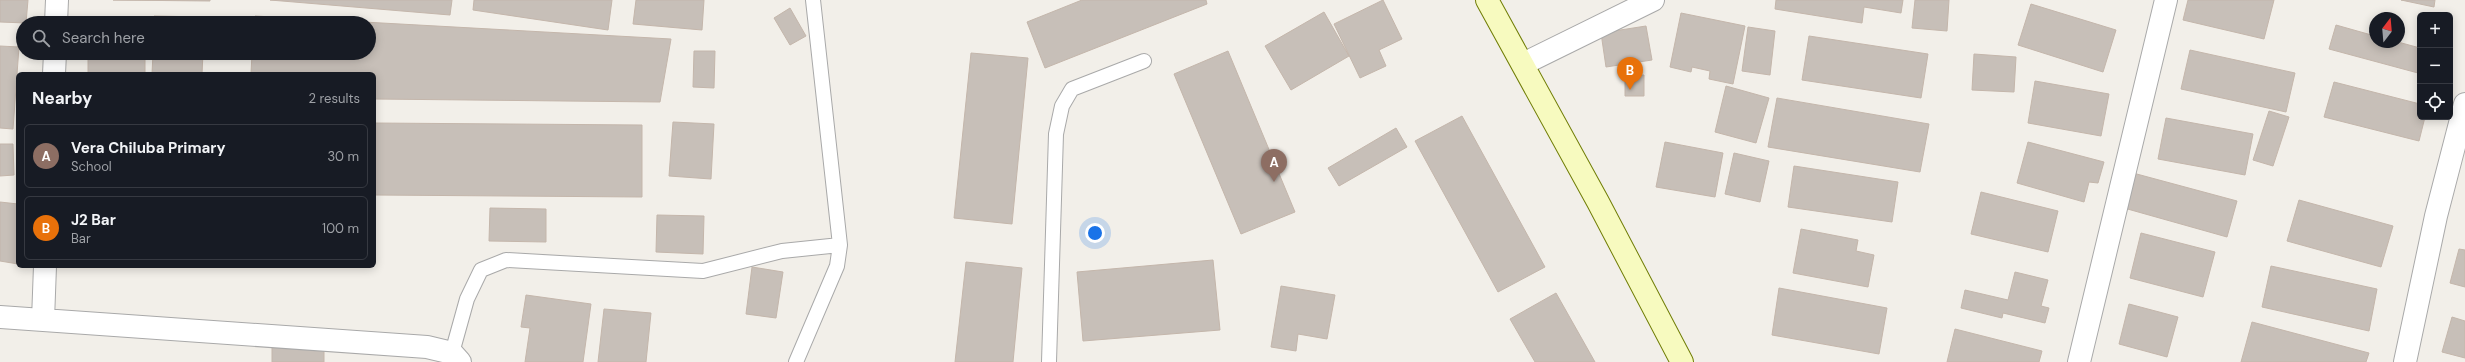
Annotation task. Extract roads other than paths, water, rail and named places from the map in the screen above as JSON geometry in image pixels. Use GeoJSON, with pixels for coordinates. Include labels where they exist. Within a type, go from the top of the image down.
{"type":"FeatureCollection","features":[{"type":"Feature","properties":{"kind":"main road"},"geometry":{"type":"LineString","coordinates":[[1487,0],[1523,64],[1682,362]]}},
{"type":"Feature","properties":{"kind":"street"},"geometry":{"type":"LineString","coordinates":[[57,16],[58,0]]}},
{"type":"Feature","properties":{"kind":"street"},"geometry":{"type":"LineString","coordinates":[[1523,64],[1653,0]]}},
{"type":"Feature","properties":{"kind":"street"},"geometry":{"type":"LineString","coordinates":[[2079,362],[2166,0]]}},
{"type":"Feature","properties":{"kind":"street"},"geometry":{"type":"LineString","coordinates":[[54,72],[55,60]]}},
{"type":"Feature","properties":{"kind":"street"},"geometry":{"type":"LineString","coordinates":[[2405,362],[2436,216],[2465,104]]}},
{"type":"Feature","properties":{"kind":"street"},"geometry":{"type":"LineString","coordinates":[[43,320],[46,268]]}},
{"type":"Feature","properties":{"kind":"street"},"geometry":{"type":"LineString","coordinates":[[0,317],[427,347],[456,357]]}},
{"type":"Feature","properties":{"kind":"lane"},"geometry":{"type":"LineString","coordinates":[[796,362],[837,266],[840,246],[813,0]]}},
{"type":"Feature","properties":{"kind":"lane"},"geometry":{"type":"LineString","coordinates":[[1048,362],[1056,134],[1062,106],[1072,89],[1144,61]]}},
{"type":"Feature","properties":{"kind":"lane"},"geometry":{"type":"LineString","coordinates":[[456,357],[467,299],[481,270],[506,260],[703,271],[782,252],[840,246]]}},
{"type":"Feature","properties":{"kind":"place","name":"J2 Bar"},"geometry":{"type":"Point","coordinates":[1630,90]}},
{"type":"Feature","properties":{"kind":"place","name":"Vera Chiluba Primary"},"geometry":{"type":"Point","coordinates":[1274,182]}}]}
